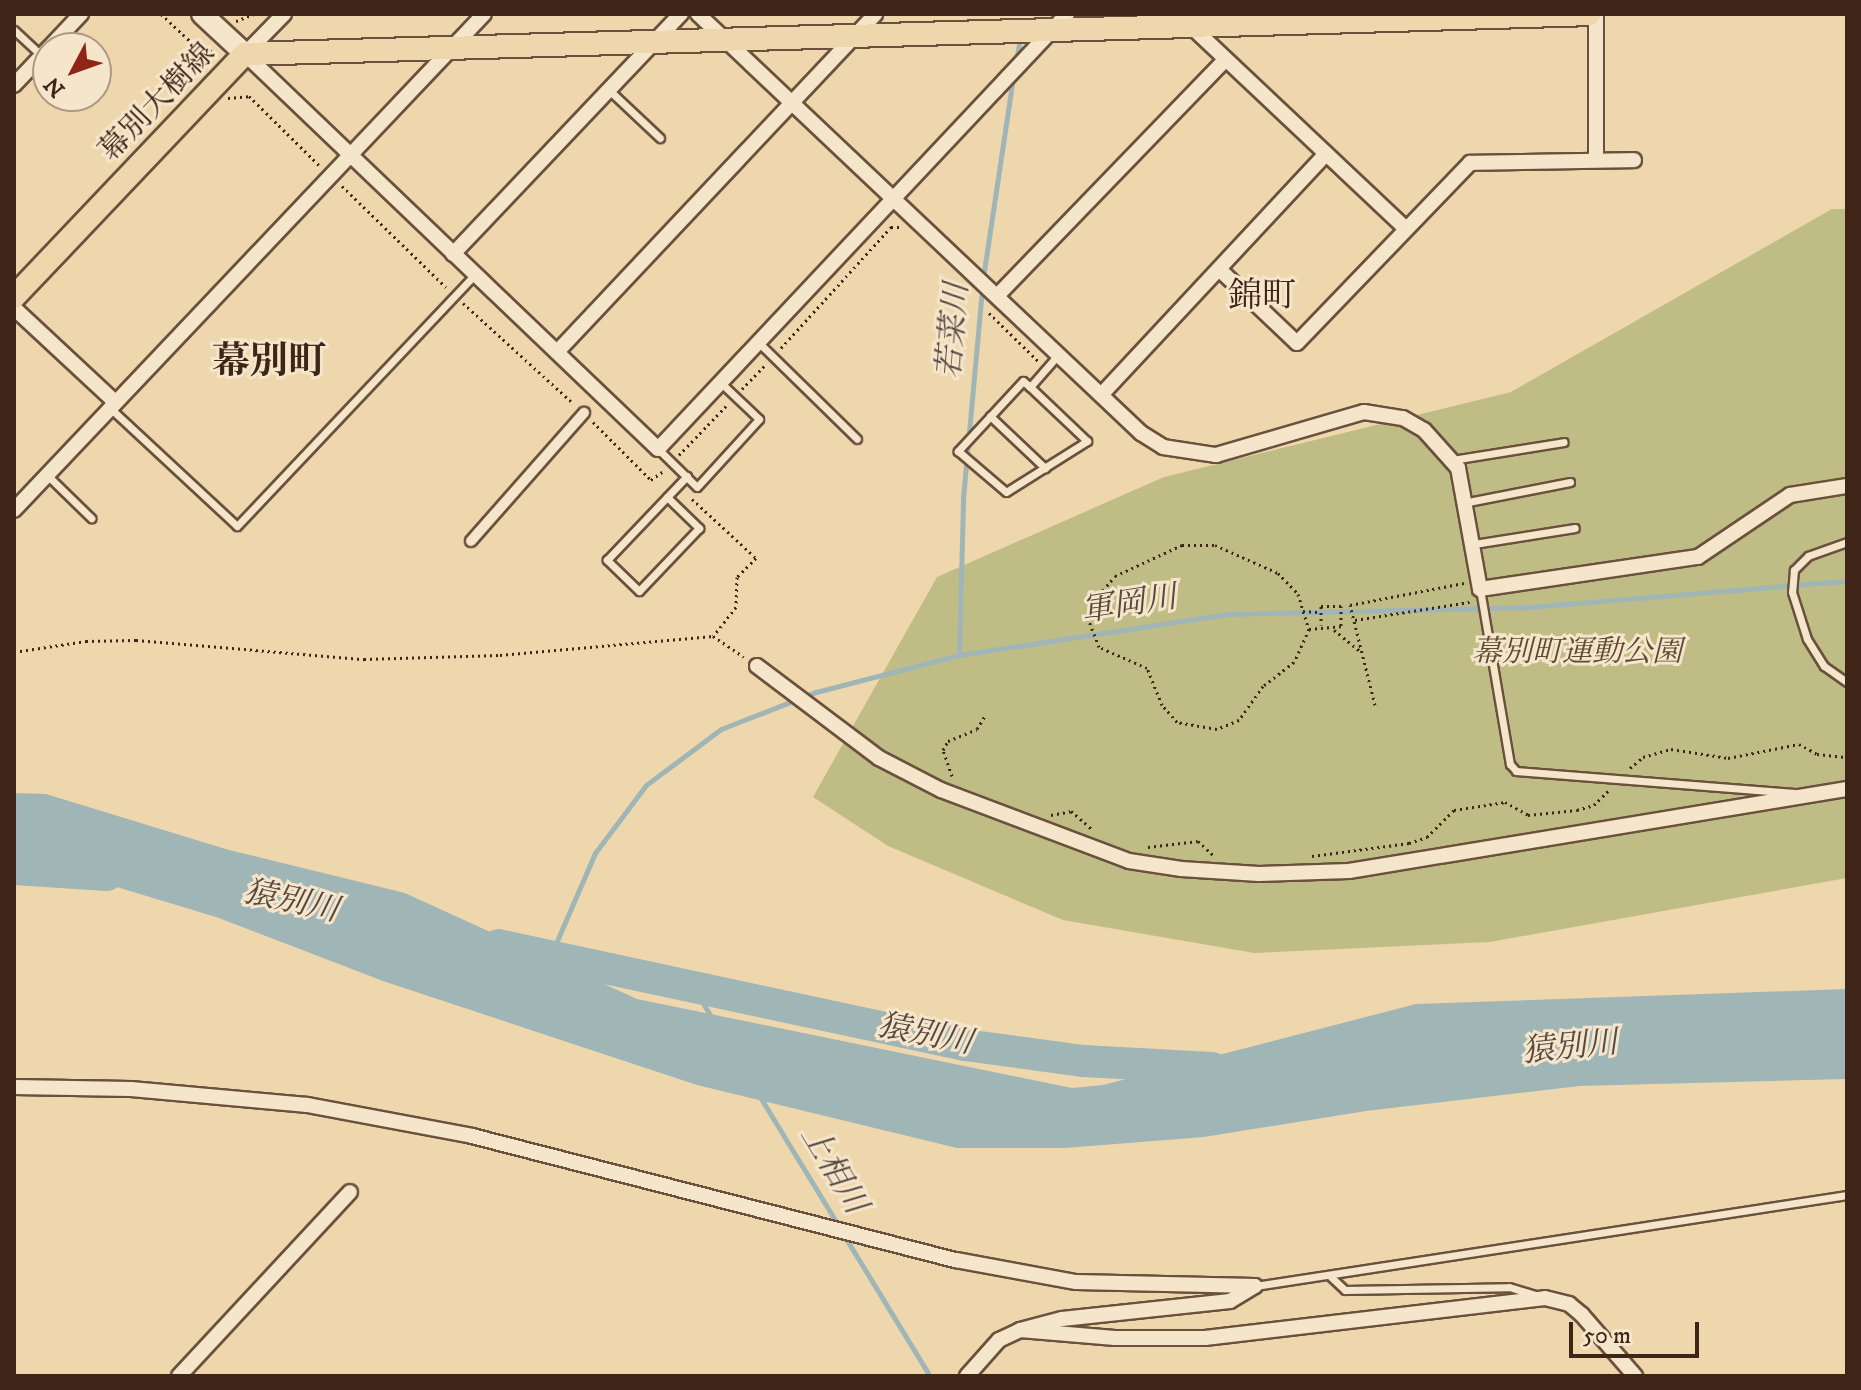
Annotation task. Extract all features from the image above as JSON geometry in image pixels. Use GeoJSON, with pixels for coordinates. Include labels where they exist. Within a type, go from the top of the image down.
{"type":"FeatureCollection","features":[{"type":"Feature","properties":{"kind":"main road"},"geometry":{"type":"LineString","coordinates":[[202,14],[245,54]]}},
{"type":"Feature","properties":{"kind":"main road","name":"幕別大樹線"},"geometry":{"type":"LineString","coordinates":[[14,297],[245,54],[1050,31],[1185,20],[1589,14]]}},
{"type":"Feature","properties":{"kind":"street"},"geometry":{"type":"LineString","coordinates":[[64,32],[81,14]]}},
{"type":"Feature","properties":{"kind":"street"},"geometry":{"type":"LineString","coordinates":[[284,14],[245,54],[658,449],[1067,14]]}},
{"type":"Feature","properties":{"kind":"street"},"geometry":{"type":"LineString","coordinates":[[14,510],[111,404],[125,396],[484,14]]}},
{"type":"Feature","properties":{"kind":"street"},"geometry":{"type":"LineString","coordinates":[[453,254],[681,14]]}},
{"type":"Feature","properties":{"kind":"street"},"geometry":{"type":"LineString","coordinates":[[698,14],[1141,433],[1163,447],[1193,454],[1216,455],[1364,412],[1403,418],[1424,430],[1451,460],[1468,502],[1480,590],[1698,557],[1790,495],[1847,486]]}},
{"type":"Feature","properties":{"kind":"street"},"geometry":{"type":"LineString","coordinates":[[557,352],[875,14]]}},
{"type":"Feature","properties":{"kind":"street"},"geometry":{"type":"LineString","coordinates":[[1596,14],[1596,160]]}},
{"type":"Feature","properties":{"kind":"street"},"geometry":{"type":"LineString","coordinates":[[1185,20],[1404,227]]}},
{"type":"Feature","properties":{"kind":"street"},"geometry":{"type":"LineString","coordinates":[[997,296],[1225,60]]}},
{"type":"Feature","properties":{"kind":"street"},"geometry":{"type":"LineString","coordinates":[[14,85],[32,66]]}},
{"type":"Feature","properties":{"kind":"street"},"geometry":{"type":"LineString","coordinates":[[1102,394],[1326,154]]}},
{"type":"Feature","properties":{"kind":"street"},"geometry":{"type":"LineString","coordinates":[[1220,270],[1297,343],[1404,227],[1470,163],[1634,160]]}},
{"type":"Feature","properties":{"kind":"street"},"geometry":{"type":"LineString","coordinates":[[14,308],[111,404]]}},
{"type":"Feature","properties":{"kind":"street"},"geometry":{"type":"LineString","coordinates":[[471,541],[584,413]]}},
{"type":"Feature","properties":{"kind":"street"},"geometry":{"type":"LineString","coordinates":[[757,666],[879,758],[941,790],[1129,861],[1181,869],[1259,874],[1349,871],[1847,789]]}},
{"type":"Feature","properties":{"kind":"street"},"geometry":{"type":"LineString","coordinates":[[14,1087],[131,1089],[307,1105],[472,1136],[956,1260],[1076,1282],[1255,1286]]}},
{"type":"Feature","properties":{"kind":"street"},"geometry":{"type":"LineString","coordinates":[[179,1376],[350,1192]]}},
{"type":"Feature","properties":{"kind":"street"},"geometry":{"type":"LineString","coordinates":[[967,1376],[999,1340],[1020,1330],[1062,1319],[1230,1301],[1255,1286]]}},
{"type":"Feature","properties":{"kind":"street"},"geometry":{"type":"LineString","coordinates":[[1020,1330],[1115,1338],[1205,1338],[1545,1298],[1569,1304],[1582,1315],[1635,1376]]}},
{"type":"Feature","properties":{"kind":"lane"},"geometry":{"type":"LineString","coordinates":[[14,30],[32,42]]}},
{"type":"Feature","properties":{"kind":"lane"},"geometry":{"type":"LineString","coordinates":[[609,90],[660,138]]}},
{"type":"Feature","properties":{"kind":"lane"},"geometry":{"type":"LineString","coordinates":[[111,404],[237,526],[475,274]]}},
{"type":"Feature","properties":{"kind":"lane"},"geometry":{"type":"LineString","coordinates":[[759,343],[857,439]]}},
{"type":"Feature","properties":{"kind":"lane"},"geometry":{"type":"LineString","coordinates":[[1030,387],[1058,355]]}},
{"type":"Feature","properties":{"kind":"lane"},"geometry":{"type":"LineString","coordinates":[[1023,381],[1087,441],[1006,492],[958,451],[990,416],[1023,381]]}},
{"type":"Feature","properties":{"kind":"lane"},"geometry":{"type":"LineString","coordinates":[[658,449],[697,487],[759,419],[721,383]]}},
{"type":"Feature","properties":{"kind":"lane"},"geometry":{"type":"LineString","coordinates":[[990,416],[1045,468]]}},
{"type":"Feature","properties":{"kind":"lane"},"geometry":{"type":"LineString","coordinates":[[1451,460],[1564,442]]}},
{"type":"Feature","properties":{"kind":"lane"},"geometry":{"type":"LineString","coordinates":[[47,475],[91,518]]}},
{"type":"Feature","properties":{"kind":"lane"},"geometry":{"type":"LineString","coordinates":[[667,497],[699,528],[639,591],[607,560],[667,497],[678,486],[687,476]]}},
{"type":"Feature","properties":{"kind":"lane"},"geometry":{"type":"LineString","coordinates":[[1468,502],[1570,482]]}},
{"type":"Feature","properties":{"kind":"lane"},"geometry":{"type":"LineString","coordinates":[[1474,544],[1575,528]]}},
{"type":"Feature","properties":{"kind":"lane"},"geometry":{"type":"LineString","coordinates":[[1847,542],[1808,556],[1794,570],[1792,592],[1819,657],[1840,681],[1847,682]]}},
{"type":"Feature","properties":{"kind":"lane"},"geometry":{"type":"LineString","coordinates":[[1480,590],[1510,764],[1516,771],[1618,781],[1769,788],[1808,796]]}},
{"type":"Feature","properties":{"kind":"lane"},"geometry":{"type":"LineString","coordinates":[[1255,1286],[1331,1277],[1847,1195]]}},
{"type":"Feature","properties":{"kind":"lane"},"geometry":{"type":"LineString","coordinates":[[1331,1277],[1345,1290],[1509,1287],[1545,1298]]}},
{"type":"Feature","properties":{"kind":"path"},"geometry":{"type":"LineString","coordinates":[[161,14],[205,55]]}},
{"type":"Feature","properties":{"kind":"path"},"geometry":{"type":"LineString","coordinates":[[262,108],[651,480],[773,357],[891,227],[900,227],[911,238]]}},
{"type":"Feature","properties":{"kind":"path"},"geometry":{"type":"LineString","coordinates":[[978,303],[1046,368]]}},
{"type":"Feature","properties":{"kind":"path"},"geometry":{"type":"LineString","coordinates":[[662,472],[756,558],[737,577],[736,607],[713,636]]}},
{"type":"Feature","properties":{"kind":"path"},"geometry":{"type":"LineString","coordinates":[[1182,545],[1215,545],[1245,555],[1278,573],[1298,594],[1309,629],[1294,662],[1263,686],[1239,720],[1217,729],[1177,722],[1162,705],[1147,668],[1099,647],[1088,619],[1091,604],[1115,576],[1182,545]]}},
{"type":"Feature","properties":{"kind":"path"},"geometry":{"type":"LineString","coordinates":[[1375,705],[1350,605],[1480,590]]}},
{"type":"Feature","properties":{"kind":"path"},"geometry":{"type":"LineString","coordinates":[[1353,620],[1480,590]]}},
{"type":"Feature","properties":{"kind":"path"},"geometry":{"type":"LineString","coordinates":[[1303,611],[1317,612],[1328,602],[1345,612],[1351,611]]}},
{"type":"Feature","properties":{"kind":"path"},"geometry":{"type":"LineString","coordinates":[[1317,612],[1321,625]]}},
{"type":"Feature","properties":{"kind":"path"},"geometry":{"type":"LineString","coordinates":[[1334,630],[1345,612]]}},
{"type":"Feature","properties":{"kind":"path"},"geometry":{"type":"LineString","coordinates":[[1309,629],[1321,625],[1334,630],[1361,652]]}},
{"type":"Feature","properties":{"kind":"path"},"geometry":{"type":"LineString","coordinates":[[14,652],[86,641],[136,640],[364,659],[500,655],[713,636],[757,666]]}},
{"type":"Feature","properties":{"kind":"path"},"geometry":{"type":"LineString","coordinates":[[954,778],[943,750],[948,741],[977,729],[986,714]]}},
{"type":"Feature","properties":{"kind":"path"},"geometry":{"type":"LineString","coordinates":[[1302,861],[1319,853],[1409,843],[1427,837],[1454,810],[1488,803],[1505,802],[1528,815],[1594,805],[1643,757],[1671,749],[1728,758],[1799,744],[1817,754],[1847,757]]}},
{"type":"Feature","properties":{"kind":"path"},"geometry":{"type":"LineString","coordinates":[[1044,816],[1071,811],[1095,830]]}},
{"type":"Feature","properties":{"kind":"path"},"geometry":{"type":"LineString","coordinates":[[1145,847],[1198,841],[1214,856],[1229,857]]}},
{"type":"Feature","properties":{"kind":"green space","name":"幕別町運動公園"},"geometry":{"type":"Polygon","coordinates":[[[1832,209],[1847,209],[1847,878],[1490,942],[1254,953],[1063,920],[888,846],[813,797],[937,577],[1164,477],[1511,392],[1832,209]]]}},
{"type":"Feature","properties":{"kind":"water"},"geometry":{"type":"Polygon","coordinates":[[[14,793],[46,794],[229,850],[405,893],[637,999],[1072,1088],[1103,1085],[1416,1004],[1847,989],[1847,1079],[1580,1086],[1366,1111],[1204,1137],[1065,1148],[957,1148],[697,1085],[383,981],[216,917],[14,856],[14,793]]]}},
{"type":"Feature","properties":{"kind":"waterway","name":"若菜川"},"geometry":{"type":"LineString","coordinates":[[1016,60],[1020,39]]}},
{"type":"Feature","properties":{"kind":"waterway","name":"若菜川"},"geometry":{"type":"LineString","coordinates":[[983,278],[1013,78]]}},
{"type":"Feature","properties":{"kind":"waterway","name":"若菜川"},"geometry":{"type":"LineString","coordinates":[[959,655],[963,498],[982,288]]}},
{"type":"Feature","properties":{"kind":"waterway","name":"軍岡川"},"geometry":{"type":"LineString","coordinates":[[550,957],[595,853],[646,785],[721,729],[816,692],[959,655],[1226,614],[1529,607],[1847,581]]}},
{"type":"Feature","properties":{"kind":"waterway","name":"猿別川"},"geometry":{"type":"LineString","coordinates":[[14,869],[107,875]]}},
{"type":"Feature","properties":{"kind":"waterway","name":"猿別川"},"geometry":{"type":"LineString","coordinates":[[498,945],[965,1045],[1084,1061],[1212,1068]]}},
{"type":"Feature","properties":{"kind":"waterway","name":"上相川"},"geometry":{"type":"LineString","coordinates":[[695,990],[713,1020]]}},
{"type":"Feature","properties":{"kind":"waterway","name":"上相川"},"geometry":{"type":"LineString","coordinates":[[760,1097],[838,1225]]}},
{"type":"Feature","properties":{"kind":"waterway","name":"上相川"},"geometry":{"type":"LineString","coordinates":[[845,1237],[930,1376]]}},
{"type":"Feature","properties":{"kind":"district","name":"錦町"},"geometry":{"type":"Point","coordinates":[1262,297]}},
{"type":"Feature","properties":{"kind":"district","name":"幕別町"},"geometry":{"type":"Point","coordinates":[269,363]}}]}
